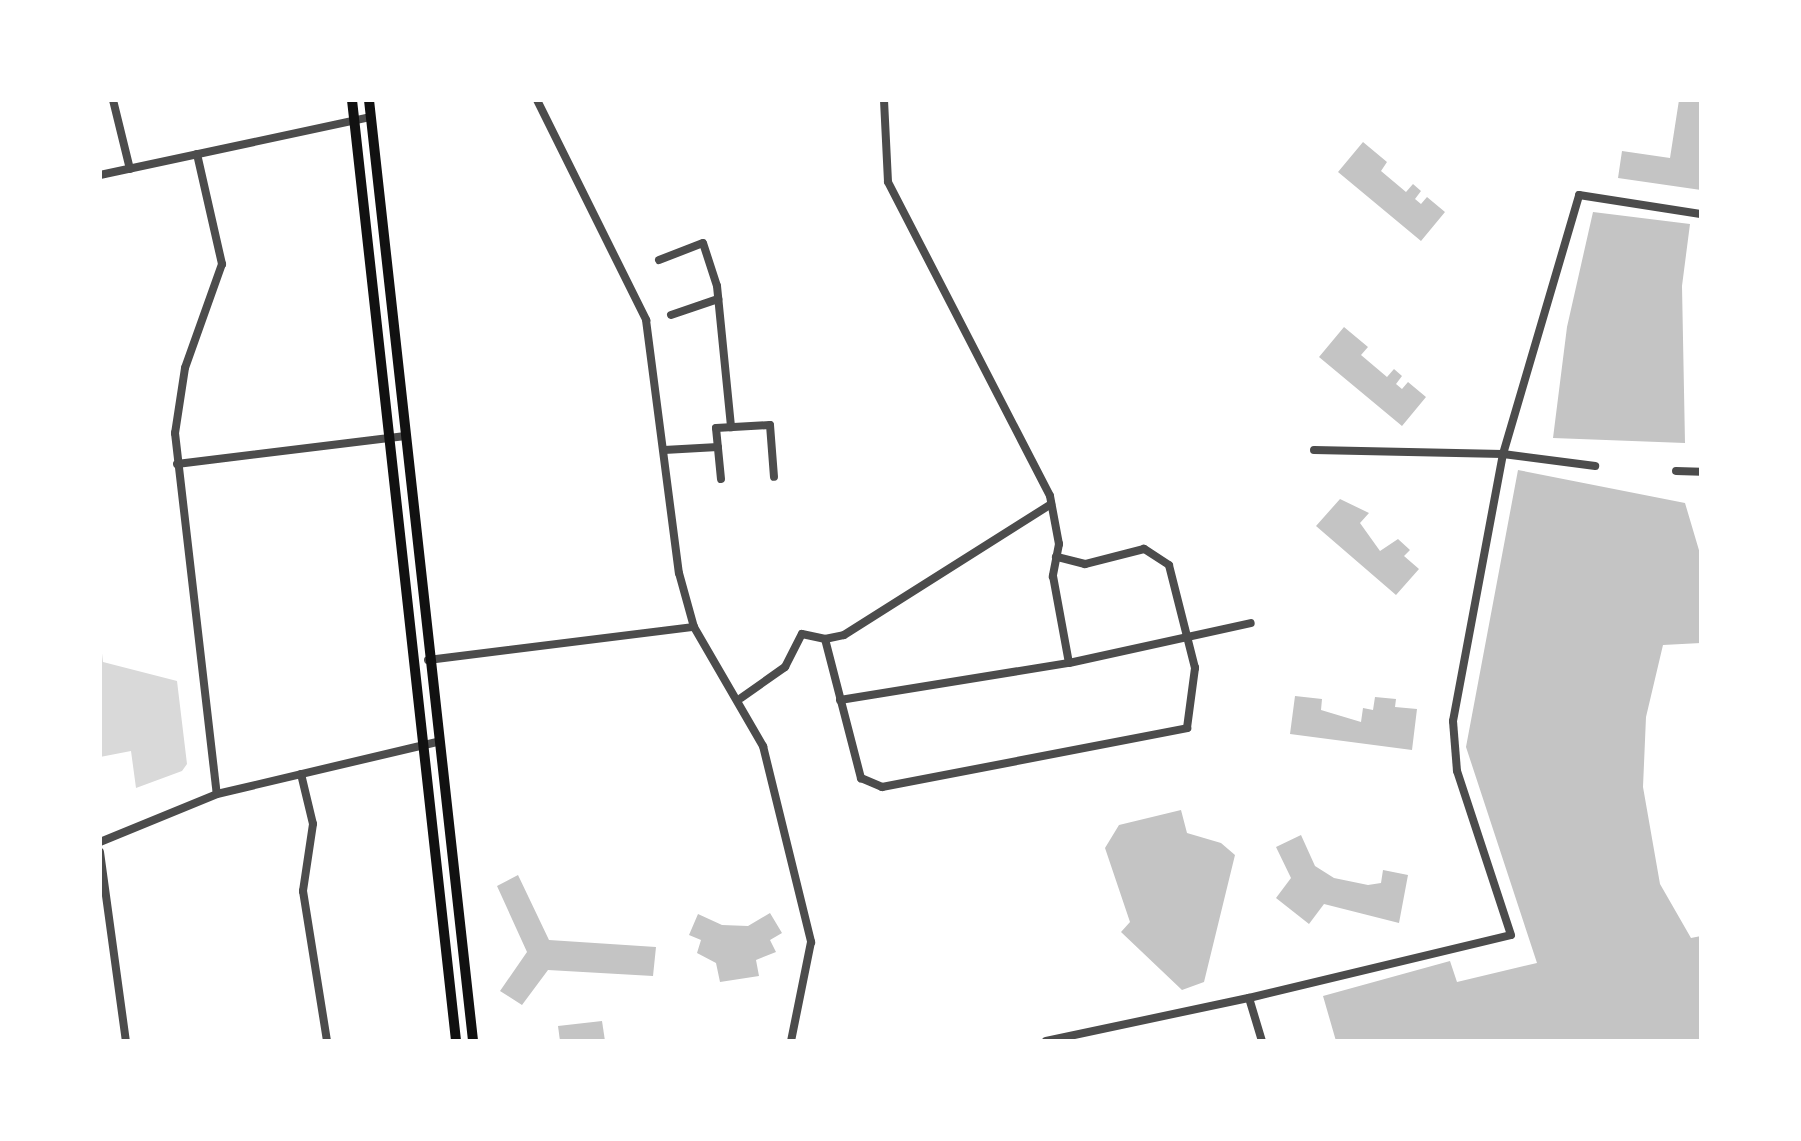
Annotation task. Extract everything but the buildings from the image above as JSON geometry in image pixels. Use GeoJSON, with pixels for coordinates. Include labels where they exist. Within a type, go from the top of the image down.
{"type":"FeatureCollection","features":[{"type":"Feature","properties":{"kind":"main road"},"geometry":{"type":"LineString","coordinates":[[352,100],[456,1041]]}},
{"type":"Feature","properties":{"kind":"main road"},"geometry":{"type":"LineString","coordinates":[[368,100],[437,742],[474,1041]]}},
{"type":"Feature","properties":{"kind":"street"},"geometry":{"type":"LineString","coordinates":[[113,100],[130,169]]}},
{"type":"Feature","properties":{"kind":"street"},"geometry":{"type":"LineString","coordinates":[[537,100],[646,320],[679,573],[694,627],[740,698],[763,746],[811,942],[791,1041]]}},
{"type":"Feature","properties":{"kind":"street"},"geometry":{"type":"LineString","coordinates":[[884,100],[888,182],[1051,504],[1069,663]]}},
{"type":"Feature","properties":{"kind":"street"},"geometry":{"type":"LineString","coordinates":[[100,176],[370,118]]}},
{"type":"Feature","properties":{"kind":"street"},"geometry":{"type":"LineString","coordinates":[[196,154],[222,264],[186,368],[174,432],[217,794]]}},
{"type":"Feature","properties":{"kind":"street"},"geometry":{"type":"LineString","coordinates":[[1046,1041],[1249,998],[1511,935],[1457,770],[1453,721],[1504,454],[1579,194],[1701,214]]}},
{"type":"Feature","properties":{"kind":"street"},"geometry":{"type":"LineString","coordinates":[[659,260],[703,244],[718,299],[730,427]]}},
{"type":"Feature","properties":{"kind":"street"},"geometry":{"type":"LineString","coordinates":[[672,315],[718,299]]}},
{"type":"Feature","properties":{"kind":"street"},"geometry":{"type":"LineString","coordinates":[[721,479],[716,428],[730,427],[770,425],[774,476]]}},
{"type":"Feature","properties":{"kind":"street"},"geometry":{"type":"LineString","coordinates":[[177,464],[404,436]]}},
{"type":"Feature","properties":{"kind":"street"},"geometry":{"type":"LineString","coordinates":[[664,450],[718,446]]}},
{"type":"Feature","properties":{"kind":"street"},"geometry":{"type":"LineString","coordinates":[[1314,450],[1504,454],[1595,466]]}},
{"type":"Feature","properties":{"kind":"street"},"geometry":{"type":"LineString","coordinates":[[1676,471],[1701,472]]}},
{"type":"Feature","properties":{"kind":"street"},"geometry":{"type":"LineString","coordinates":[[740,698],[785,666],[802,634],[825,639],[844,634],[1051,504]]}},
{"type":"Feature","properties":{"kind":"street"},"geometry":{"type":"LineString","coordinates":[[825,639],[861,778],[882,788],[1187,728],[1195,668],[1169,565],[1144,548],[1085,564],[1056,558]]}},
{"type":"Feature","properties":{"kind":"street"},"geometry":{"type":"LineString","coordinates":[[840,700],[1069,663],[1186,633],[1251,622]]}},
{"type":"Feature","properties":{"kind":"street"},"geometry":{"type":"LineString","coordinates":[[428,660],[694,627]]}},
{"type":"Feature","properties":{"kind":"street"},"geometry":{"type":"LineString","coordinates":[[100,842],[217,794],[437,742]]}},
{"type":"Feature","properties":{"kind":"street"},"geometry":{"type":"LineString","coordinates":[[301,774],[314,824],[303,891],[327,1041]]}},
{"type":"Feature","properties":{"kind":"street"},"geometry":{"type":"LineString","coordinates":[[100,852],[126,1041]]}},
{"type":"Feature","properties":{"kind":"street"},"geometry":{"type":"LineString","coordinates":[[1249,998],[1262,1041]]}},
{"type":"Feature","properties":{"kind":"shaded area"},"geometry":{"type":"Polygon","coordinates":[[[100,636],[103,662],[177,681],[187,764],[182,771],[136,788],[131,751],[100,757],[100,636]]]}}]}
